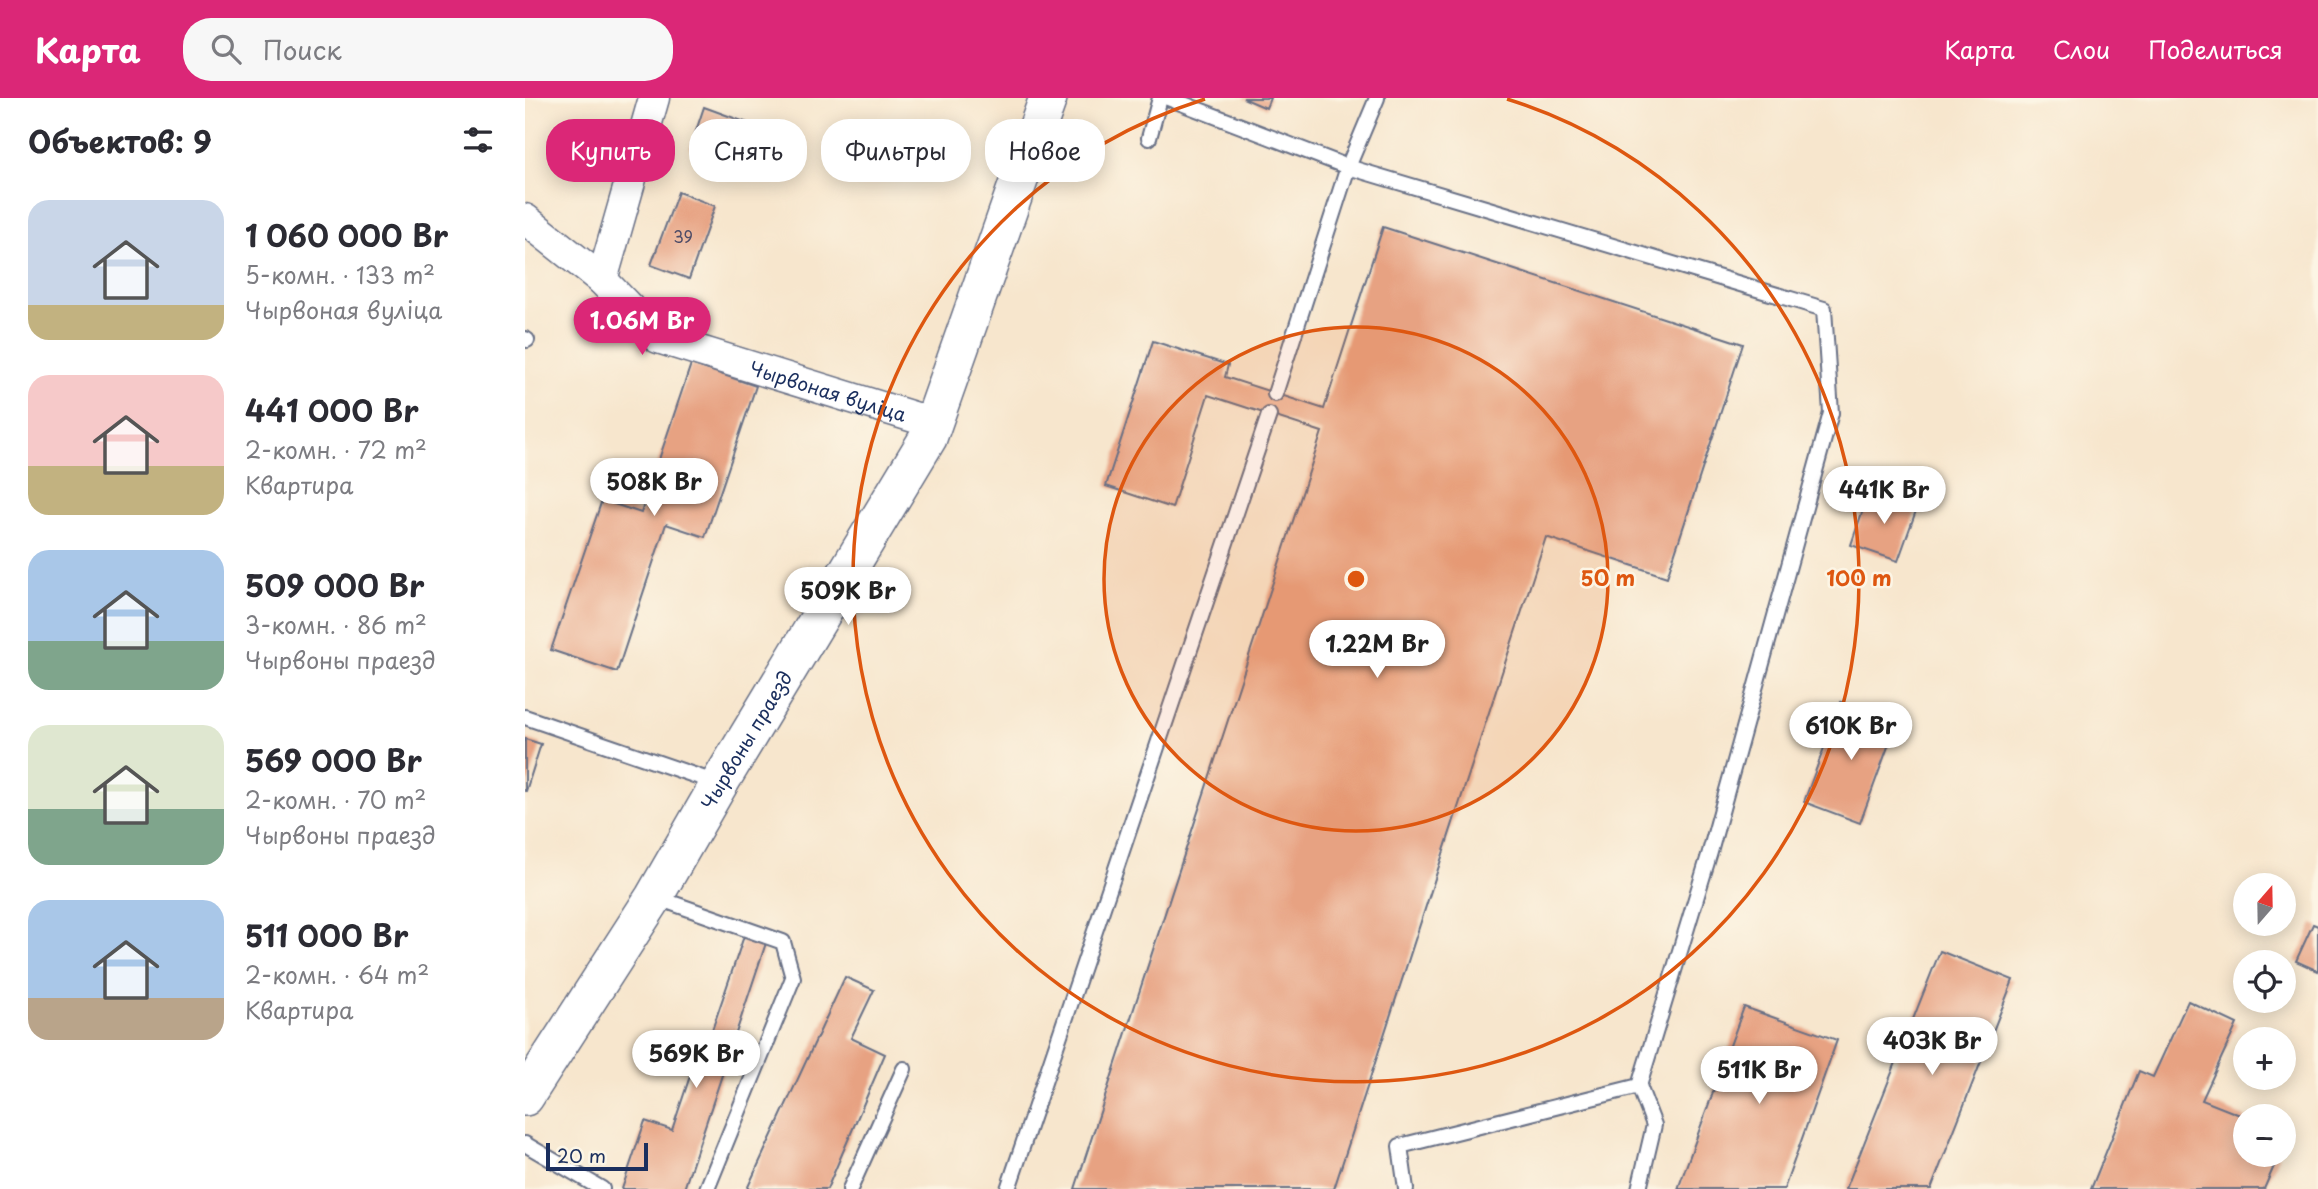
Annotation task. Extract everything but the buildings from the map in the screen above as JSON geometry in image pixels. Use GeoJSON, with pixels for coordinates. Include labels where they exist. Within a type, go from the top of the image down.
{"type":"FeatureCollection","features":[{"type":"Feature","properties":{"kind":"street"},"geometry":{"type":"LineString","coordinates":[[603,280],[655,98]]}},
{"type":"Feature","properties":{"kind":"street","name":"Чырвоны праезд"},"geometry":{"type":"LineString","coordinates":[[525,1097],[654,897],[719,784],[928,438],[1048,98]]}},
{"type":"Feature","properties":{"kind":"street","name":"Чырвоная вуліца"},"geometry":{"type":"LineString","coordinates":[[525,219],[603,280],[658,338],[933,423]]}},
{"type":"Feature","properties":{"kind":"lane"},"geometry":{"type":"LineString","coordinates":[[1149,138],[1160,98]]}},
{"type":"Feature","properties":{"kind":"lane"},"geometry":{"type":"LineString","coordinates":[[1168,98],[1348,167],[1824,309],[1831,413],[1710,852],[1639,1086],[1654,1125],[1639,1189]]}},
{"type":"Feature","properties":{"kind":"lane"},"geometry":{"type":"LineString","coordinates":[[1275,394],[1348,167],[1377,98]]}},
{"type":"Feature","properties":{"kind":"lane"},"geometry":{"type":"LineString","coordinates":[[1008,1189],[1269,415]]}},
{"type":"Feature","properties":{"kind":"lane"},"geometry":{"type":"LineString","coordinates":[[525,717],[719,784]]}},
{"type":"Feature","properties":{"kind":"lane"},"geometry":{"type":"LineString","coordinates":[[654,897],[783,942],[793,978],[707,1189]]}},
{"type":"Feature","properties":{"kind":"lane"},"geometry":{"type":"LineString","coordinates":[[850,1189],[904,1069]]}},
{"type":"Feature","properties":{"kind":"lane"},"geometry":{"type":"LineString","coordinates":[[1406,1189],[1400,1146],[1639,1086]]}},
{"type":"Feature","properties":{"kind":"lane"},"geometry":{"type":"LineString","coordinates":[[525,1144],[602,1189]]}}]}
